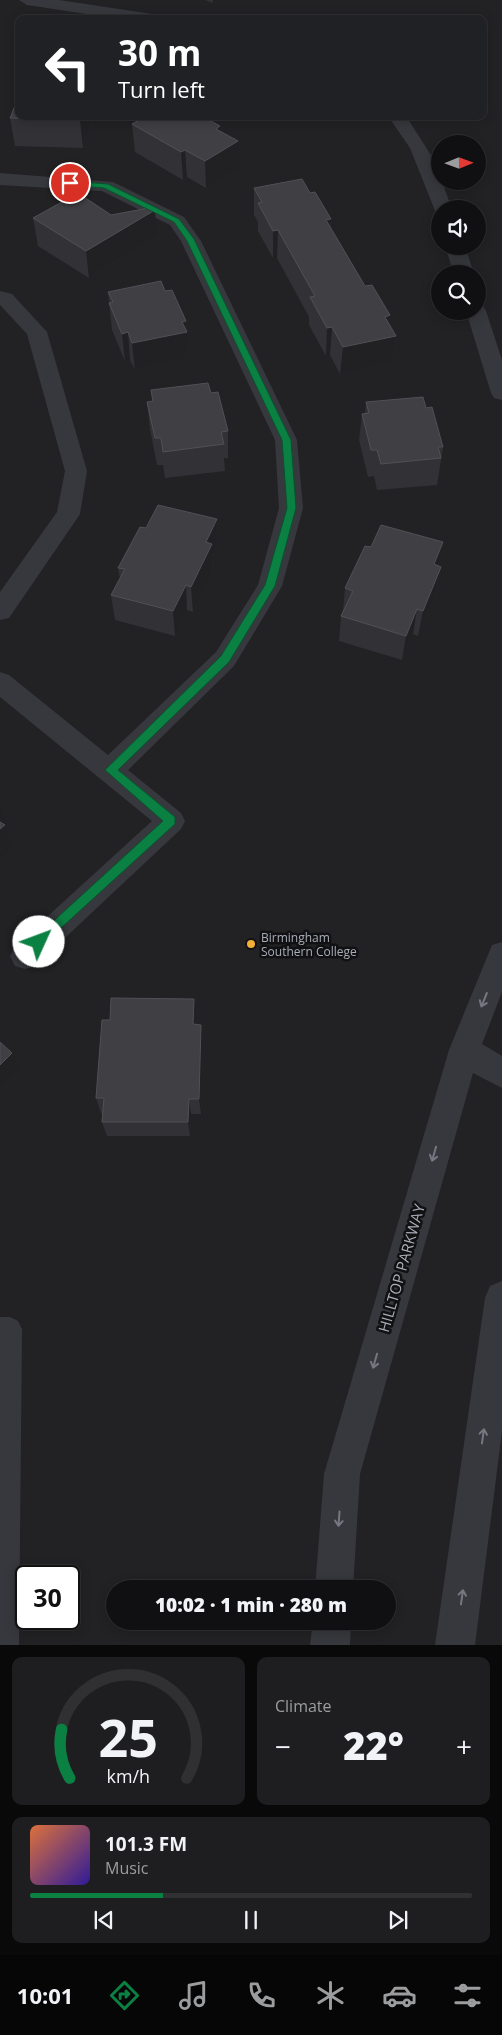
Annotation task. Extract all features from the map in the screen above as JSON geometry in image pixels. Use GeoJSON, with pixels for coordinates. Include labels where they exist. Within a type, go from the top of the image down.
{"type":"FeatureCollection","features":[{"type":"Feature","properties":{"kind":"street"},"geometry":{"type":"LineString","coordinates":[[35,1],[126,15]]}},
{"type":"Feature","properties":{"kind":"street"},"geometry":{"type":"LineString","coordinates":[[400,120],[410,132],[431,172],[440,200]]}},
{"type":"Feature","properties":{"kind":"street"},"geometry":{"type":"LineString","coordinates":[[0,179],[106,186],[177,221],[191,241],[286,440],[291,508],[270,586],[225,659],[110,770]]}},
{"type":"Feature","properties":{"kind":"street"},"geometry":{"type":"LineString","coordinates":[[0,297],[5,298],[37,332],[76,471],[68,514],[0,611]]}},
{"type":"Feature","properties":{"kind":"street"},"geometry":{"type":"LineString","coordinates":[[479,320],[502,393]]}},
{"type":"Feature","properties":{"kind":"street"},"geometry":{"type":"LineString","coordinates":[[0,682],[171,820],[25,956]]}},
{"type":"Feature","properties":{"kind":"street","name":"HILLTOP PARKWAY"},"geometry":{"type":"LineString","coordinates":[[335,1580],[342,1474],[464,1050],[502,955]]}},
{"type":"Feature","properties":{"kind":"street"},"geometry":{"type":"LineString","coordinates":[[464,1050],[502,1072]]}},
{"type":"Feature","properties":{"kind":"street"},"geometry":{"type":"LineString","coordinates":[[455,1645],[502,1298]]}},
{"type":"Feature","properties":{"kind":"street"},"geometry":{"type":"LineString","coordinates":[[330,1645],[331,1630]]}},
{"type":"Feature","properties":{"kind":"lane"},"geometry":{"type":"LineString","coordinates":[[0,1329],[10,1329],[6,1645]]}},
{"type":"Feature","properties":{"kind":"shaded area","name":"Birmingham Southern College"},"geometry":{"type":"Polygon","coordinates":[[[0,0],[502,0],[502,1645],[0,1645],[0,0]]]}},
{"type":"Feature","properties":{"kind":"building"},"geometry":{"type":"Polygon","coordinates":[[[15,106],[15,118],[10,118],[15,106]]]}},
{"type":"Feature","properties":{"kind":"building"},"geometry":{"type":"Polygon","coordinates":[[[140,120],[209,120],[220,126],[216,129],[238,141],[205,161],[185,150],[181,152],[132,124],[140,120]]]}},
{"type":"Feature","properties":{"kind":"building"},"geometry":{"type":"Polygon","coordinates":[[[302,179],[310,193],[315,192],[331,219],[326,220],[365,286],[372,285],[390,315],[385,317],[396,336],[343,347],[332,327],[327,328],[310,297],[315,296],[278,230],[273,231],[258,203],[262,202],[254,188],[302,179]]]}},
{"type":"Feature","properties":{"kind":"building"},"geometry":{"type":"Polygon","coordinates":[[[78,193],[111,215],[154,207],[155,210],[86,251],[33,218],[78,193]]]}},
{"type":"Feature","properties":{"kind":"building"},"geometry":{"type":"Polygon","coordinates":[[[161,281],[165,291],[172,290],[186,321],[182,322],[187,332],[132,343],[128,332],[122,334],[109,303],[113,302],[108,292],[161,281]]]}},
{"type":"Feature","properties":{"kind":"building"},"geometry":{"type":"Polygon","coordinates":[[[208,383],[211,393],[218,392],[228,431],[221,432],[224,444],[163,452],[161,438],[155,438],[147,402],[153,401],[151,390],[208,383]]]}},
{"type":"Feature","properties":{"kind":"building"},"geometry":{"type":"Polygon","coordinates":[[[423,397],[426,408],[432,407],[443,447],[438,447],[441,458],[381,464],[377,450],[371,450],[362,414],[369,413],[366,402],[423,397]]]}},
{"type":"Feature","properties":{"kind":"building"},"geometry":{"type":"Polygon","coordinates":[[[158,505],[217,519],[206,542],[212,544],[191,587],[186,585],[173,611],[111,595],[125,569],[118,568],[140,527],[146,528],[158,505]]]}},
{"type":"Feature","properties":{"kind":"building"},"geometry":{"type":"Polygon","coordinates":[[[381,525],[443,542],[434,564],[441,567],[423,611],[417,609],[406,636],[341,616],[353,591],[345,588],[365,546],[371,547],[381,525]]]}},
{"type":"Feature","properties":{"kind":"building"},"geometry":{"type":"Polygon","coordinates":[[[0,822],[5,825],[0,829],[0,822]]]}},
{"type":"Feature","properties":{"kind":"building"},"geometry":{"type":"Polygon","coordinates":[[[111,998],[194,999],[193,1024],[201,1025],[199,1099],[189,1099],[188,1122],[102,1122],[104,1098],[96,1098],[102,1020],[110,1020],[111,998]]]}},
{"type":"Feature","properties":{"kind":"building"},"geometry":{"type":"Polygon","coordinates":[[[0,1042],[12,1053],[0,1065],[0,1042]]]}},
{"type":"Feature","properties":{"kind":"place","name":"Birmingham Southern College"},"geometry":{"type":"Point","coordinates":[251,944]}},
{"type":"Feature","properties":{"kind":"route"},"geometry":{"type":"LineString","coordinates":[[39,942],[171,820],[110,770],[225,659],[270,586],[291,508],[286,440],[191,241],[177,221],[106,186],[70,183]]}}]}
